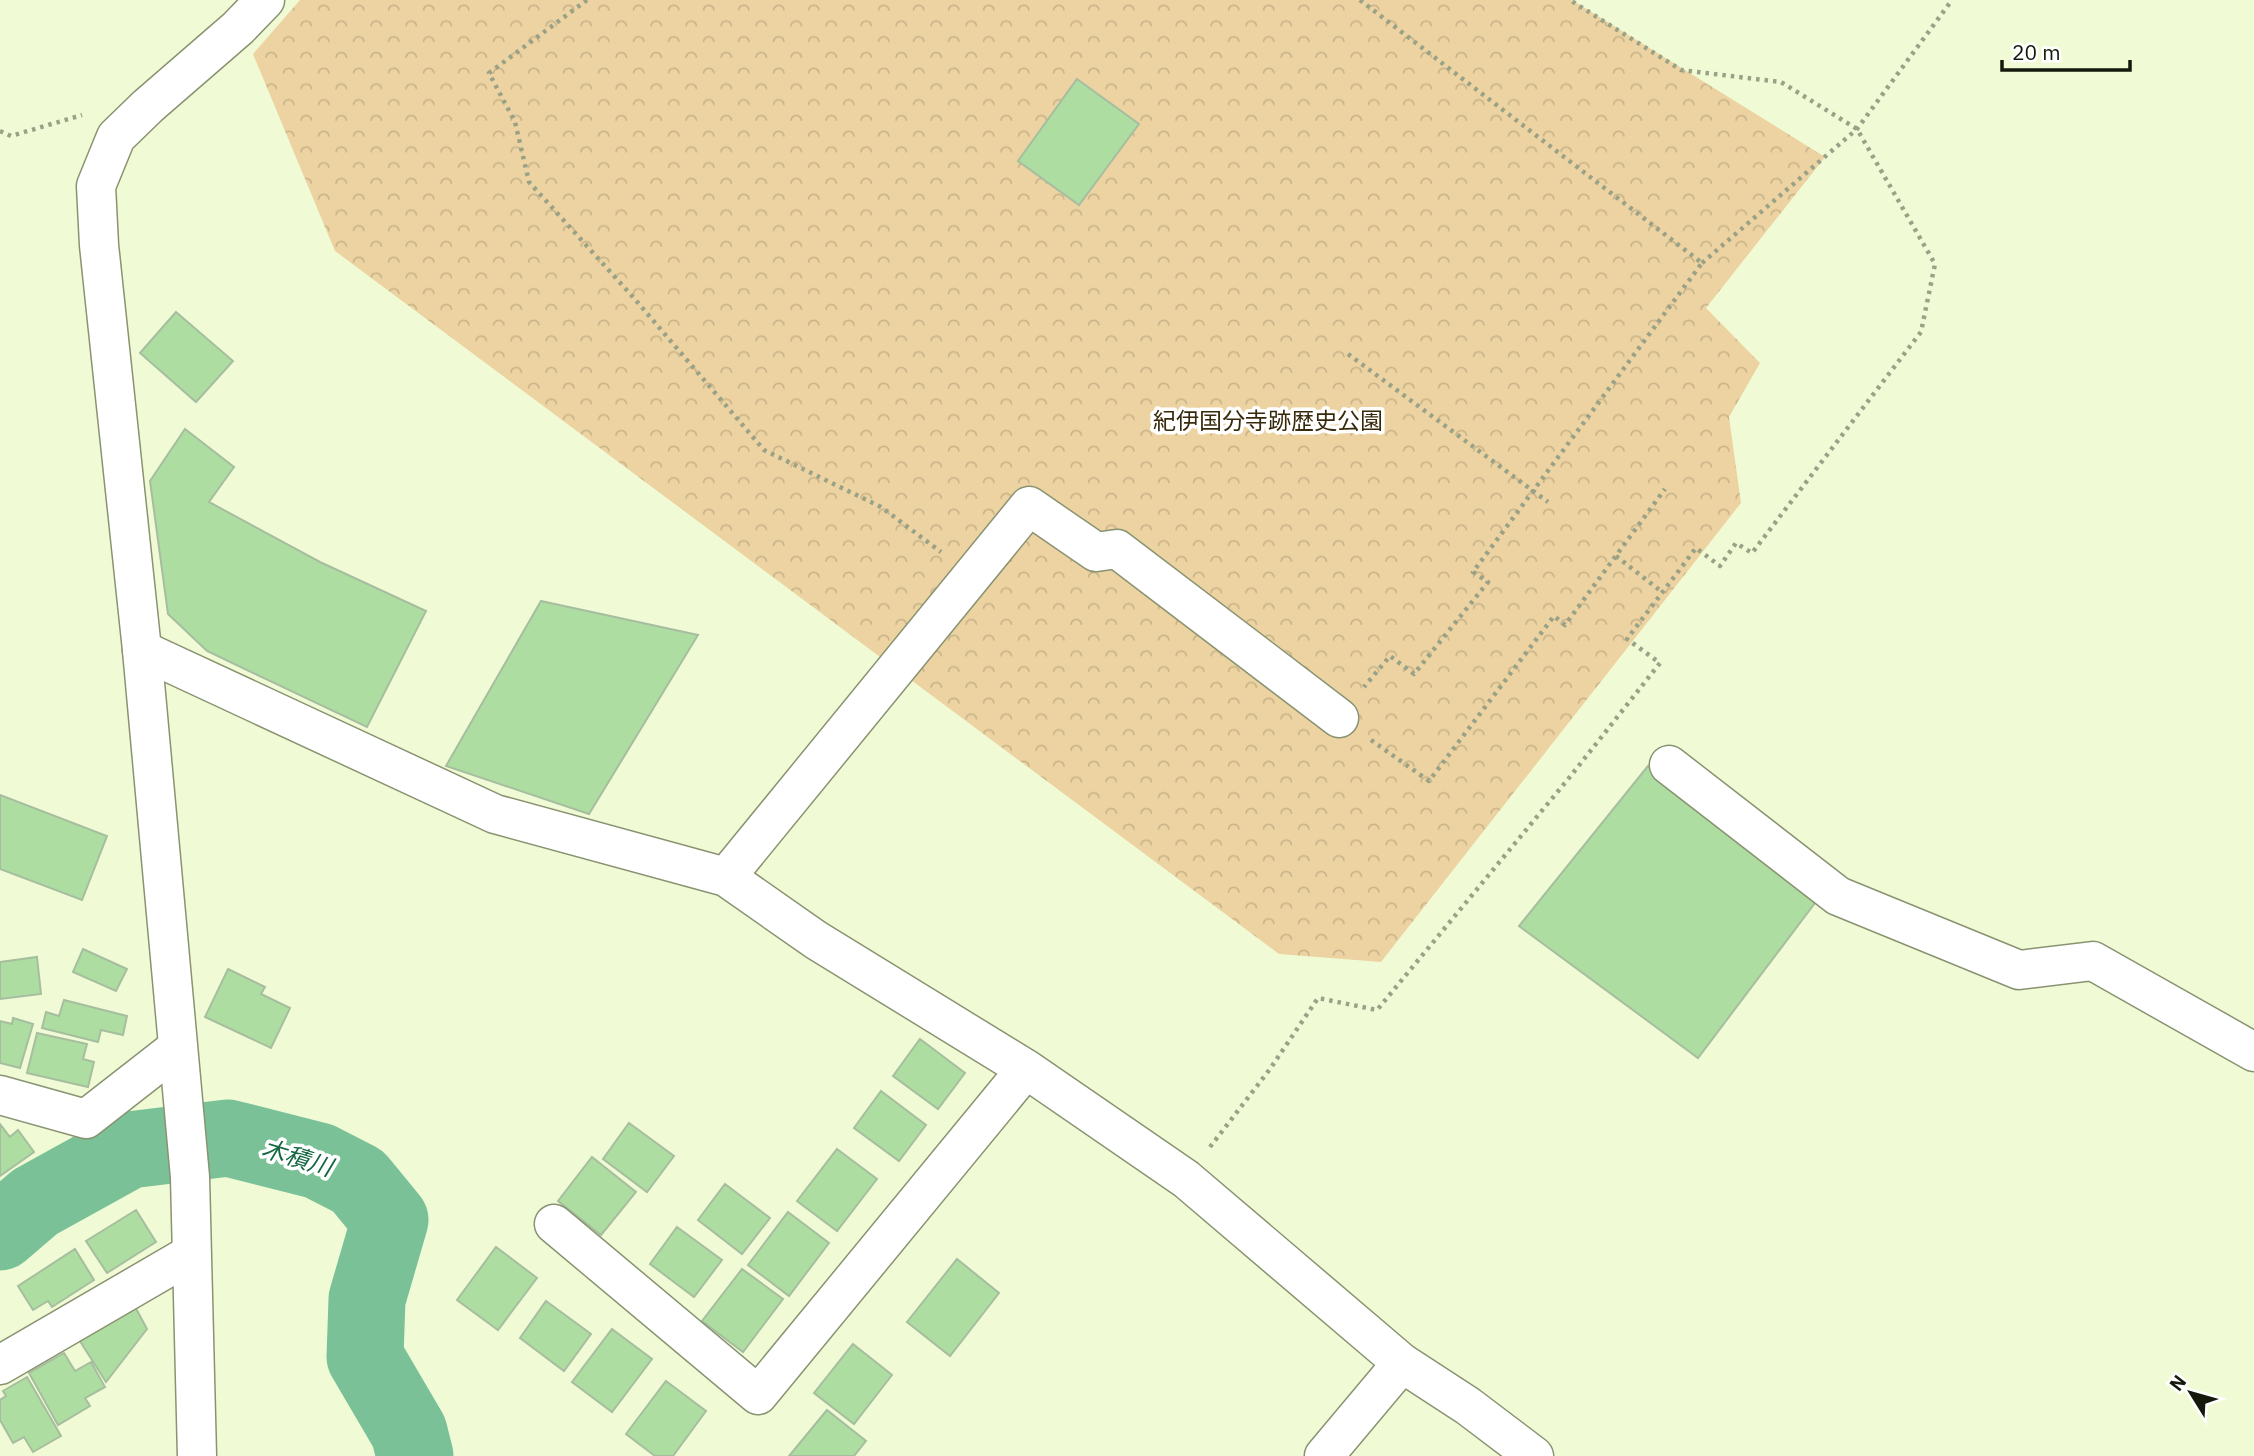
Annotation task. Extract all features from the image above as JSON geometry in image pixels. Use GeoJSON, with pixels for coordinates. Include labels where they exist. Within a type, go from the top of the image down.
{"type":"FeatureCollection","features":[{"type":"Feature","properties":{"kind":"street"},"geometry":{"type":"LineString","coordinates":[[197,1456],[190,1177],[142,650],[99,245],[96,186],[116,137],[239,28],[265,0]]}},
{"type":"Feature","properties":{"kind":"street"},"geometry":{"type":"LineString","coordinates":[[726,877],[1029,506],[1096,552],[1117,549],[1339,718]]}},
{"type":"Feature","properties":{"kind":"street"},"geometry":{"type":"LineString","coordinates":[[142,650],[495,814],[726,877],[816,940],[1026,1069],[1186,1179],[1402,1363],[1468,1406],[1534,1456]]}},
{"type":"Feature","properties":{"kind":"street"},"geometry":{"type":"LineString","coordinates":[[1669,765],[1838,896],[2019,970],[2093,961],[2254,1052]]}},
{"type":"Feature","properties":{"kind":"street"},"geometry":{"type":"LineString","coordinates":[[0,1095],[86,1119],[177,1048]]}},
{"type":"Feature","properties":{"kind":"street"},"geometry":{"type":"LineString","coordinates":[[554,1224],[758,1395],[1026,1069]]}},
{"type":"Feature","properties":{"kind":"street"},"geometry":{"type":"LineString","coordinates":[[0,1365],[191,1254]]}},
{"type":"Feature","properties":{"kind":"street"},"geometry":{"type":"LineString","coordinates":[[1324,1456],[1402,1363]]}},
{"type":"Feature","properties":{"kind":"path"},"geometry":{"type":"LineString","coordinates":[[587,0],[489,73],[515,122],[528,182],[633,297],[764,450],[881,507],[972,576]]}},
{"type":"Feature","properties":{"kind":"path"},"geometry":{"type":"LineString","coordinates":[[1360,0],[1702,263]]}},
{"type":"Feature","properties":{"kind":"path"},"geometry":{"type":"LineString","coordinates":[[1186,1179],[1270,1069],[1318,999],[1377,1010],[1570,778],[1660,663],[1627,639],[1696,548],[1720,566],[1736,543],[1752,553],[1921,332],[1935,264],[1857,129],[1781,82],[1681,69],[1570,0]]}},
{"type":"Feature","properties":{"kind":"path"},"geometry":{"type":"LineString","coordinates":[[1665,489],[1565,625],[1554,616],[1429,781],[1339,718],[1390,656],[1414,674],[1488,582],[1473,572],[1702,263],[1857,129],[1952,0]]}},
{"type":"Feature","properties":{"kind":"path"},"geometry":{"type":"LineString","coordinates":[[0,131],[12,136],[93,111]]}},
{"type":"Feature","properties":{"kind":"path"},"geometry":{"type":"LineString","coordinates":[[1348,354],[1548,502]]}},
{"type":"Feature","properties":{"kind":"path"},"geometry":{"type":"LineString","coordinates":[[1616,556],[1662,592]]}},
{"type":"Feature","properties":{"kind":"green space","name":"紀伊国分寺跡歴史公園"},"geometry":{"type":"Polygon","coordinates":[[[300,0],[1572,0],[1825,157],[1706,308],[1760,363],[1729,417],[1741,503],[1381,962],[1279,954],[335,251],[253,54],[300,0]]]}},
{"type":"Feature","properties":{"kind":"building"},"geometry":{"type":"Polygon","coordinates":[[[1077,79],[1139,124],[1079,205],[1018,161],[1077,79]]]}},
{"type":"Feature","properties":{"kind":"building"},"geometry":{"type":"Polygon","coordinates":[[[176,312],[233,361],[196,402],[140,353],[176,312]]]}},
{"type":"Feature","properties":{"kind":"building"},"geometry":{"type":"Polygon","coordinates":[[[185,429],[234,467],[209,502],[320,562],[426,611],[367,727],[207,651],[168,614],[150,481],[185,429]]]}},
{"type":"Feature","properties":{"kind":"building"},"geometry":{"type":"Polygon","coordinates":[[[541,601],[698,635],[589,814],[446,766],[541,601]]]}},
{"type":"Feature","properties":{"kind":"building"},"geometry":{"type":"Polygon","coordinates":[[[1648,766],[1818,899],[1698,1058],[1519,926],[1648,766]]]}},
{"type":"Feature","properties":{"kind":"building"},"geometry":{"type":"Polygon","coordinates":[[[0,795],[107,836],[82,900],[0,869],[0,795]]]}},
{"type":"Feature","properties":{"kind":"building"},"geometry":{"type":"Polygon","coordinates":[[[83,949],[127,969],[116,991],[73,972],[83,949]]]}},
{"type":"Feature","properties":{"kind":"building"},"geometry":{"type":"Polygon","coordinates":[[[37,957],[41,994],[0,999],[0,962],[37,957]]]}},
{"type":"Feature","properties":{"kind":"building"},"geometry":{"type":"Polygon","coordinates":[[[228,969],[265,987],[261,994],[290,1008],[271,1048],[205,1017],[228,969]]]}},
{"type":"Feature","properties":{"kind":"building"},"geometry":{"type":"Polygon","coordinates":[[[64,1000],[127,1016],[123,1035],[101,1030],[98,1042],[42,1028],[46,1012],[59,1016],[64,1000]]]}},
{"type":"Feature","properties":{"kind":"building"},"geometry":{"type":"Polygon","coordinates":[[[13,1018],[33,1024],[20,1068],[0,1063],[0,1021],[12,1024],[13,1018]]]}},
{"type":"Feature","properties":{"kind":"building"},"geometry":{"type":"Polygon","coordinates":[[[37,1033],[87,1044],[83,1059],[94,1062],[88,1087],[27,1073],[37,1033]]]}},
{"type":"Feature","properties":{"kind":"building"},"geometry":{"type":"Polygon","coordinates":[[[920,1039],[965,1073],[938,1109],[893,1076],[920,1039]]]}},
{"type":"Feature","properties":{"kind":"building"},"geometry":{"type":"Polygon","coordinates":[[[881,1091],[926,1125],[899,1161],[854,1128],[881,1091]]]}},
{"type":"Feature","properties":{"kind":"building"},"geometry":{"type":"Polygon","coordinates":[[[629,1123],[674,1156],[647,1192],[603,1159],[629,1123]]]}},
{"type":"Feature","properties":{"kind":"building"},"geometry":{"type":"Polygon","coordinates":[[[0,1124],[10,1137],[18,1130],[34,1152],[0,1176],[0,1124]]]}},
{"type":"Feature","properties":{"kind":"building"},"geometry":{"type":"Polygon","coordinates":[[[837,1149],[877,1179],[837,1231],[797,1201],[837,1149]]]}},
{"type":"Feature","properties":{"kind":"building"},"geometry":{"type":"Polygon","coordinates":[[[592,1157],[636,1192],[601,1235],[558,1201],[592,1157]]]}},
{"type":"Feature","properties":{"kind":"building"},"geometry":{"type":"Polygon","coordinates":[[[725,1184],[770,1218],[742,1254],[698,1220],[725,1184]]]}},
{"type":"Feature","properties":{"kind":"building"},"geometry":{"type":"Polygon","coordinates":[[[136,1210],[156,1242],[107,1273],[86,1241],[136,1210]]]}},
{"type":"Feature","properties":{"kind":"building"},"geometry":{"type":"Polygon","coordinates":[[[788,1212],[829,1243],[789,1296],[748,1265],[788,1212]]]}},
{"type":"Feature","properties":{"kind":"building"},"geometry":{"type":"Polygon","coordinates":[[[677,1227],[722,1260],[694,1297],[650,1264],[677,1227]]]}},
{"type":"Feature","properties":{"kind":"building"},"geometry":{"type":"Polygon","coordinates":[[[496,1247],[537,1278],[498,1330],[457,1300],[496,1247]]]}},
{"type":"Feature","properties":{"kind":"building"},"geometry":{"type":"Polygon","coordinates":[[[75,1249],[94,1280],[52,1307],[48,1301],[33,1310],[18,1286],[75,1249]]]}},
{"type":"Feature","properties":{"kind":"building"},"geometry":{"type":"Polygon","coordinates":[[[957,1259],[999,1293],[950,1356],[907,1322],[957,1259]]]}},
{"type":"Feature","properties":{"kind":"building"},"geometry":{"type":"Polygon","coordinates":[[[742,1269],[783,1299],[743,1352],[702,1321],[742,1269]]]}},
{"type":"Feature","properties":{"kind":"building"},"geometry":{"type":"Polygon","coordinates":[[[546,1301],[591,1334],[564,1371],[520,1338],[546,1301]]]}},
{"type":"Feature","properties":{"kind":"building"},"geometry":{"type":"Polygon","coordinates":[[[133,1303],[147,1329],[106,1382],[78,1338],[133,1303]]]}},
{"type":"Feature","properties":{"kind":"building"},"geometry":{"type":"Polygon","coordinates":[[[612,1329],[652,1359],[612,1412],[572,1382],[612,1329]]]}},
{"type":"Feature","properties":{"kind":"building"},"geometry":{"type":"Polygon","coordinates":[[[853,1344],[892,1375],[854,1424],[814,1393],[853,1344]]]}},
{"type":"Feature","properties":{"kind":"building"},"geometry":{"type":"Polygon","coordinates":[[[64,1353],[75,1371],[91,1362],[105,1387],[85,1398],[90,1406],[58,1425],[29,1373],[64,1353]]]}},
{"type":"Feature","properties":{"kind":"building"},"geometry":{"type":"Polygon","coordinates":[[[27,1377],[61,1436],[33,1452],[24,1437],[13,1443],[0,1420],[0,1400],[6,1396],[3,1391],[27,1377]]]}},
{"type":"Feature","properties":{"kind":"building"},"geometry":{"type":"Polygon","coordinates":[[[666,1381],[706,1411],[673,1456],[655,1456],[626,1434],[666,1381]]]}},
{"type":"Feature","properties":{"kind":"building"},"geometry":{"type":"Polygon","coordinates":[[[827,1410],[866,1441],[854,1456],[789,1456],[827,1410]]]}},
{"type":"Feature","properties":{"kind":"waterway","name":"木積川"},"geometry":{"type":"LineString","coordinates":[[0,1232],[35,1202],[129,1150],[228,1138],[319,1161],[358,1181],[390,1220],[367,1299],[365,1357],[409,1432],[415,1456]]}}]}
